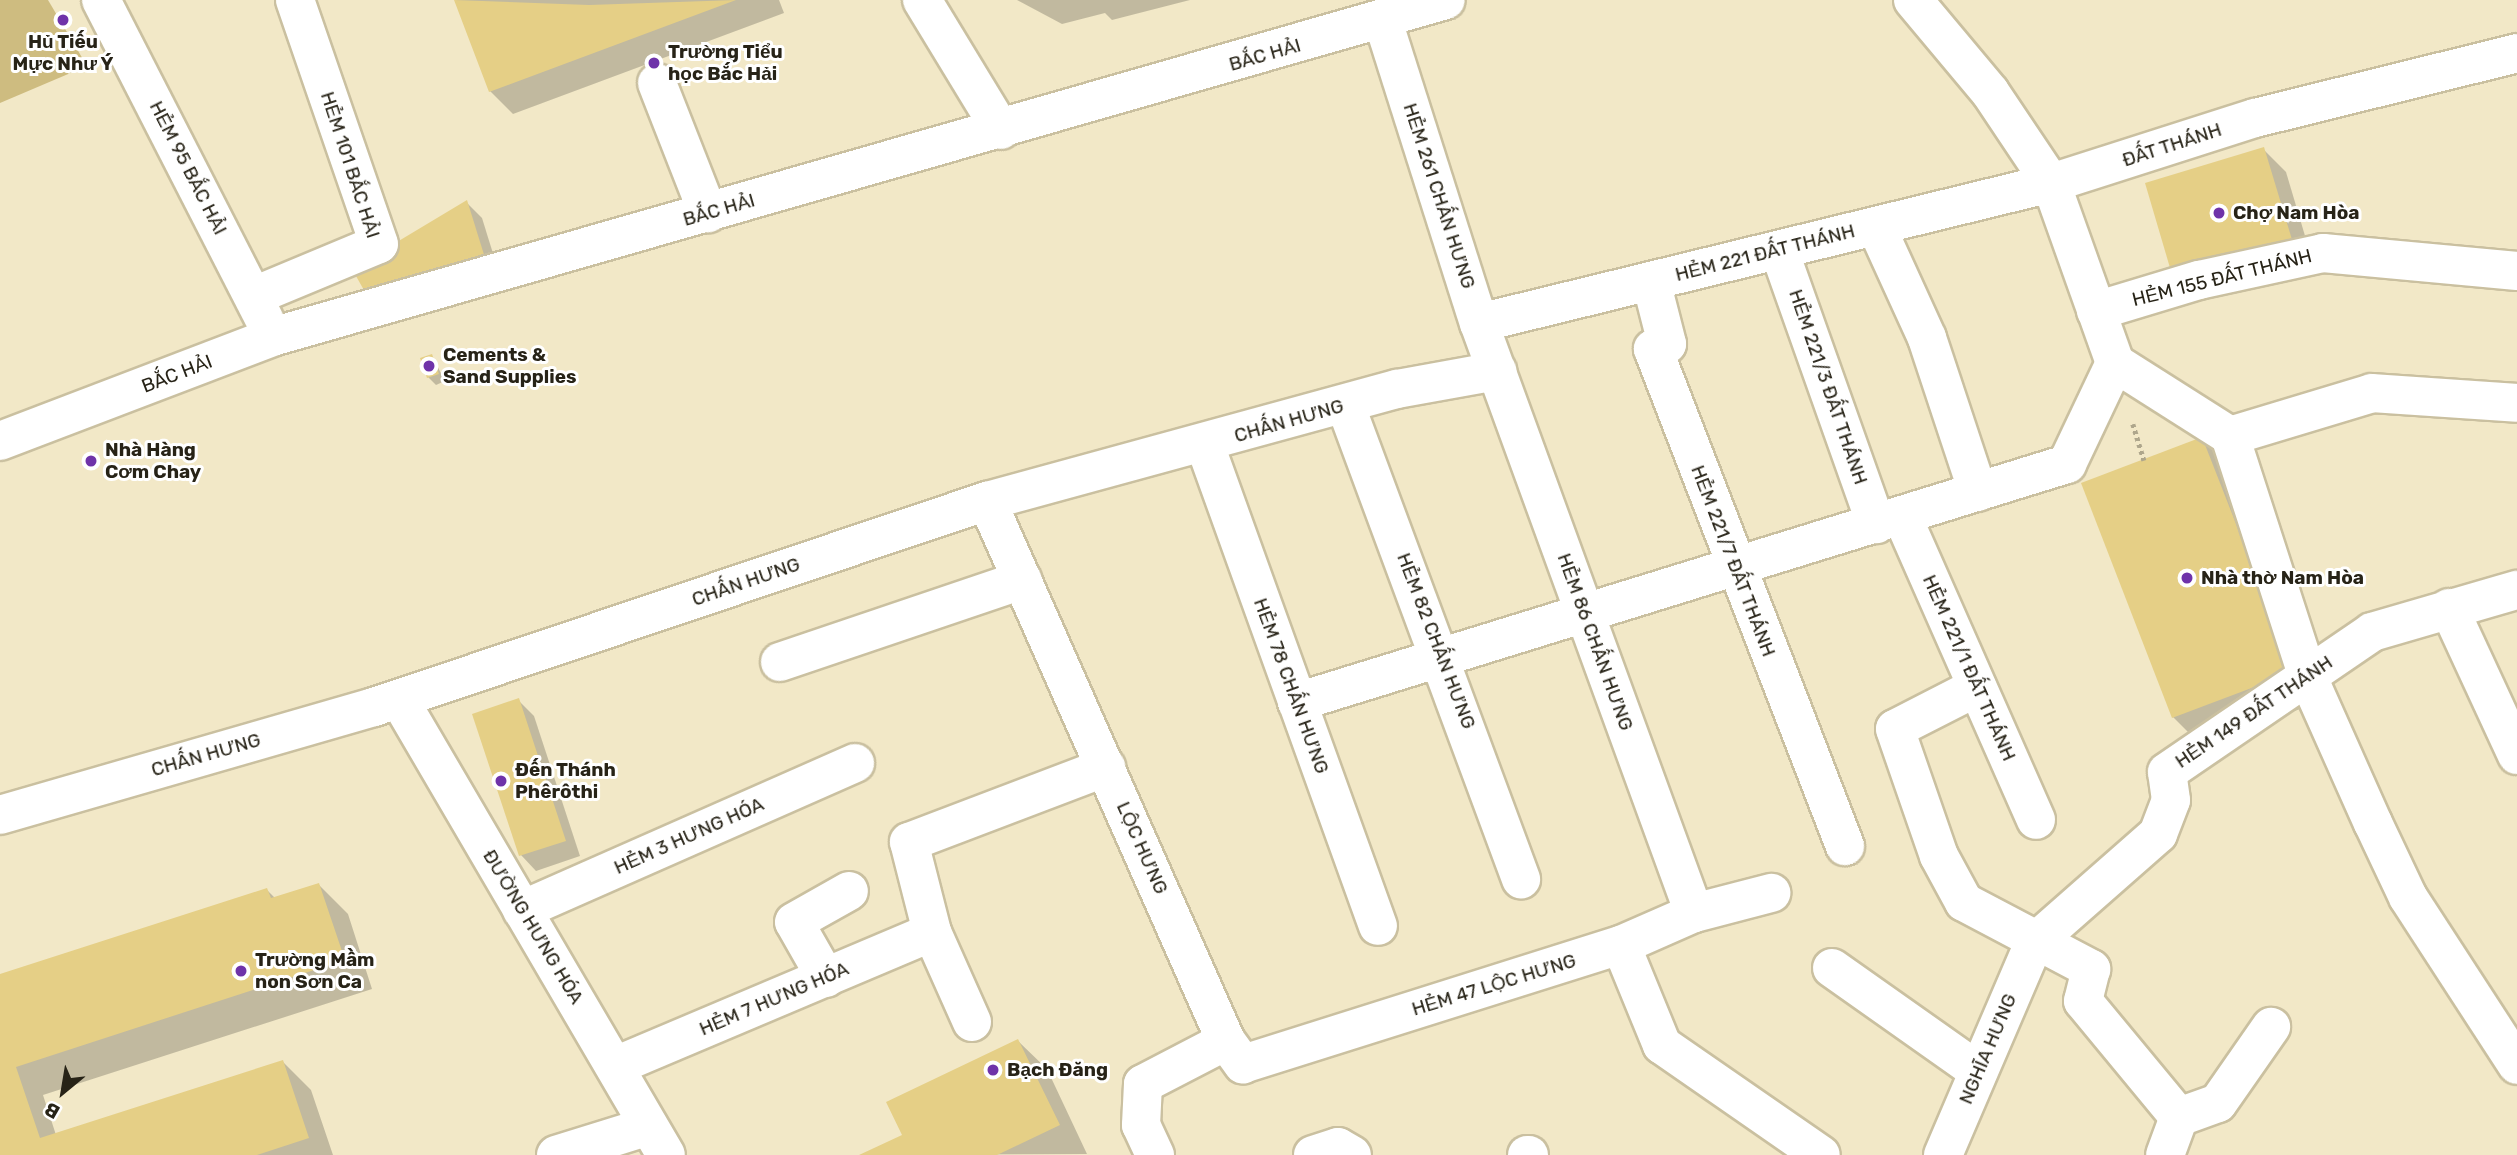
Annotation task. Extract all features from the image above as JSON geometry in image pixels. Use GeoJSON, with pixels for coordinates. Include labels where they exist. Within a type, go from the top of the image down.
{"type":"FeatureCollection","features":[{"type":"Feature","properties":{"kind":"street","name":"HẺM 95 BẮC HẢI"},"geometry":{"type":"LineString","coordinates":[[101,0],[254,296],[272,337]]}},
{"type":"Feature","properties":{"kind":"street","name":"HẺM 101 BẮC HẢI"},"geometry":{"type":"LineString","coordinates":[[254,296],[379,244],[295,0]]}},
{"type":"Feature","properties":{"kind":"street"},"geometry":{"type":"LineString","coordinates":[[922,0],[1001,130]]}},
{"type":"Feature","properties":{"kind":"street"},"geometry":{"type":"LineString","coordinates":[[1913,0],[1990,92],[2051,183],[2115,363],[2230,436],[2307,676],[2408,897],[2517,1065]]}},
{"type":"Feature","properties":{"kind":"street","name":"BẮC HẢI"},"geometry":{"type":"LineString","coordinates":[[0,442],[272,337],[1383,21],[1435,2]]}},
{"type":"Feature","properties":{"kind":"street","name":"HẺM 261 CHẤN HƯNG"},"geometry":{"type":"LineString","coordinates":[[1383,21],[1479,323],[1497,371]]}},
{"type":"Feature","properties":{"kind":"street","name":"ĐẤT THÁNH"},"geometry":{"type":"LineString","coordinates":[[2051,183],[2255,118],[2517,53]]}},
{"type":"Feature","properties":{"kind":"street"},"geometry":{"type":"LineString","coordinates":[[657,83],[708,213]]}},
{"type":"Feature","properties":{"kind":"street","name":"HẺM 221 ĐẤT THÁNH"},"geometry":{"type":"LineString","coordinates":[[1479,323],[2051,183]]}},
{"type":"Feature","properties":{"kind":"street"},"geometry":{"type":"LineString","coordinates":[[1876,226],[1927,338],[1978,492]]}},
{"type":"Feature","properties":{"kind":"street","name":"HẺM 221/3 ĐẤT THÁNH"},"geometry":{"type":"LineString","coordinates":[[1779,250],[1889,520]]}},
{"type":"Feature","properties":{"kind":"street","name":"HẺM 155 ĐẤT THÁNH"},"geometry":{"type":"LineString","coordinates":[[2096,312],[2199,280],[2323,253],[2517,271]]}},
{"type":"Feature","properties":{"kind":"street","name":"HẺM 221/7 ĐẤT THÁNH"},"geometry":{"type":"LineString","coordinates":[[1651,281],[1667,344],[1653,349],[1735,569],[1845,846]]}},
{"type":"Feature","properties":{"kind":"street"},"geometry":{"type":"LineString","coordinates":[[1297,702],[1444,660],[2067,464],[2115,363]]}},
{"type":"Feature","properties":{"kind":"street","name":"CHẤN HƯNG"},"geometry":{"type":"LineString","coordinates":[[0,815],[399,699],[987,501],[1205,445],[1345,404],[1497,371]]}},
{"type":"Feature","properties":{"kind":"street","name":"HẺM 86 CHẤN HƯNG"},"geometry":{"type":"LineString","coordinates":[[1497,371],[1694,913]]}},
{"type":"Feature","properties":{"kind":"street"},"geometry":{"type":"LineString","coordinates":[[2230,436],[2372,393],[2517,403]]}},
{"type":"Feature","properties":{"kind":"street","name":"HẺM 82 CHẤN HƯNG"},"geometry":{"type":"LineString","coordinates":[[1345,404],[1444,660],[1521,878]]}},
{"type":"Feature","properties":{"kind":"street","name":"HẺM 78 CHẤN HƯNG"},"geometry":{"type":"LineString","coordinates":[[1205,445],[1378,926]]}},
{"type":"Feature","properties":{"kind":"street","name":"LỘC HƯNG"},"geometry":{"type":"LineString","coordinates":[[987,501],[1226,1041]]}},
{"type":"Feature","properties":{"kind":"street","name":"HẺM 221/1 ĐẤT THÁNH"},"geometry":{"type":"LineString","coordinates":[[1889,520],[1977,687],[2036,820]]}},
{"type":"Feature","properties":{"kind":"street"},"geometry":{"type":"LineString","coordinates":[[780,662],[1021,580]]}},
{"type":"Feature","properties":{"kind":"street","name":"HẺM 149 ĐẤT THÁNH"},"geometry":{"type":"LineString","coordinates":[[2034,943],[2158,834],[2171,800],[2167,772],[2372,632],[2517,590]]}},
{"type":"Feature","properties":{"kind":"street"},"geometry":{"type":"LineString","coordinates":[[2449,608],[2507,707],[2517,755]]}},
{"type":"Feature","properties":{"kind":"street"},"geometry":{"type":"LineString","coordinates":[[1977,687],[1895,729],[1939,856],[1964,902],[2034,943],[2091,969],[2083,1001],[2179,1117]]}},
{"type":"Feature","properties":{"kind":"street","name":"ĐƯỜNG HƯNG HÓA"},"geometry":{"type":"LineString","coordinates":[[399,699],[657,1140]]}},
{"type":"Feature","properties":{"kind":"street","name":"HẺM 3 HƯNG HÓA"},"geometry":{"type":"LineString","coordinates":[[522,909],[855,763]]}},
{"type":"Feature","properties":{"kind":"street"},"geometry":{"type":"LineString","coordinates":[[972,1022],[932,932],[909,842],[1106,767]]}},
{"type":"Feature","properties":{"kind":"street"},"geometry":{"type":"LineString","coordinates":[[826,978],[794,922],[849,891]]}},
{"type":"Feature","properties":{"kind":"street","name":"HẺM 47 LỘC HƯNG"},"geometry":{"type":"LineString","coordinates":[[1226,1041],[1243,1064],[1621,945],[1694,913],[1771,893]]}},
{"type":"Feature","properties":{"kind":"street","name":"HẺM 7 HƯNG HÓA"},"geometry":{"type":"LineString","coordinates":[[615,1066],[932,932]]}},
{"type":"Feature","properties":{"kind":"street","name":"NGHĨA HƯNG"},"geometry":{"type":"LineString","coordinates":[[1954,1151],[1978,1071],[2034,943]]}},
{"type":"Feature","properties":{"kind":"street"},"geometry":{"type":"LineString","coordinates":[[1621,945],[1662,1045],[1821,1155]]}},
{"type":"Feature","properties":{"kind":"street"},"geometry":{"type":"LineString","coordinates":[[1832,968],[1978,1071]]}},
{"type":"Feature","properties":{"kind":"street"},"geometry":{"type":"LineString","coordinates":[[2179,1117],[2218,1103],[2272,1027]]}},
{"type":"Feature","properties":{"kind":"street"},"geometry":{"type":"LineString","coordinates":[[1155,1155],[1141,1125],[1143,1084],[1226,1041]]}},
{"type":"Feature","properties":{"kind":"street"},"geometry":{"type":"LineString","coordinates":[[2165,1155],[2179,1117]]}},
{"type":"Feature","properties":{"kind":"street"},"geometry":{"type":"LineString","coordinates":[[556,1155],[657,1140]]}},
{"type":"Feature","properties":{"kind":"street"},"geometry":{"type":"LineString","coordinates":[[1313,1155],[1338,1147],[1352,1155]]}},
{"type":"Feature","properties":{"kind":"shaded area"},"geometry":{"type":"Polygon","coordinates":[[[0,0],[48,0],[87,66],[0,103],[0,0]]]}},
{"type":"Feature","properties":{"kind":"building"},"geometry":{"type":"Polygon","coordinates":[[[454,0],[589,5],[736,0],[489,92],[454,0]]]}},
{"type":"Feature","properties":{"kind":"building","name":"Chợ Nam Hòa"},"geometry":{"type":"Polygon","coordinates":[[[2264,147],[2293,243],[2173,278],[2145,183],[2264,147]]]}},
{"type":"Feature","properties":{"kind":"building"},"geometry":{"type":"Polygon","coordinates":[[[467,200],[486,261],[369,299],[352,269],[467,200]]]}},
{"type":"Feature","properties":{"kind":"building","name":"Cements & Sand Supplies"},"geometry":{"type":"Polygon","coordinates":[[[432,354],[439,374],[427,378],[420,358],[432,354]]]}},
{"type":"Feature","properties":{"kind":"building","name":"Nhà thờ Nam Hòa"},"geometry":{"type":"Polygon","coordinates":[[[2202,437],[2294,672],[2172,718],[2081,483],[2202,437]]]}},
{"type":"Feature","properties":{"kind":"building"},"geometry":{"type":"Polygon","coordinates":[[[519,698],[566,841],[519,856],[472,714],[519,698]]]}},
{"type":"Feature","properties":{"kind":"building"},"geometry":{"type":"Polygon","coordinates":[[[319,883],[345,960],[16,1067],[40,1138],[283,1060],[309,1138],[257,1155],[0,1155],[0,974],[267,888],[271,898],[319,883]]]}},
{"type":"Feature","properties":{"kind":"building","name":"Bạch Đăng"},"geometry":{"type":"Polygon","coordinates":[[[1018,1039],[1060,1125],[997,1155],[859,1155],[902,1135],[886,1102],[1018,1039]]]}},
{"type":"Feature","properties":{"kind":"place","name":"Hủ Tiếu Mực Như Ý"},"geometry":{"type":"Point","coordinates":[63,20]}},
{"type":"Feature","properties":{"kind":"place","name":"Trường Tiểu học Bắc Hải"},"geometry":{"type":"Point","coordinates":[654,63]}},
{"type":"Feature","properties":{"kind":"place","name":"Chợ Nam Hòa"},"geometry":{"type":"Point","coordinates":[2219,213]}},
{"type":"Feature","properties":{"kind":"place","name":"Cements & Sand Supplies"},"geometry":{"type":"Point","coordinates":[429,366]}},
{"type":"Feature","properties":{"kind":"place","name":"Nhà Hàng Cơm Chay"},"geometry":{"type":"Point","coordinates":[91,461]}},
{"type":"Feature","properties":{"kind":"place","name":"Nhà thờ Nam Hòa"},"geometry":{"type":"Point","coordinates":[2187,578]}},
{"type":"Feature","properties":{"kind":"place","name":"Đến Thánh Phêrôthi"},"geometry":{"type":"Point","coordinates":[501,781]}},
{"type":"Feature","properties":{"kind":"place","name":"Trường Mầm non Sơn Ca"},"geometry":{"type":"Point","coordinates":[241,971]}},
{"type":"Feature","properties":{"kind":"place","name":"Bạch Đăng"},"geometry":{"type":"Point","coordinates":[993,1070]}}]}
